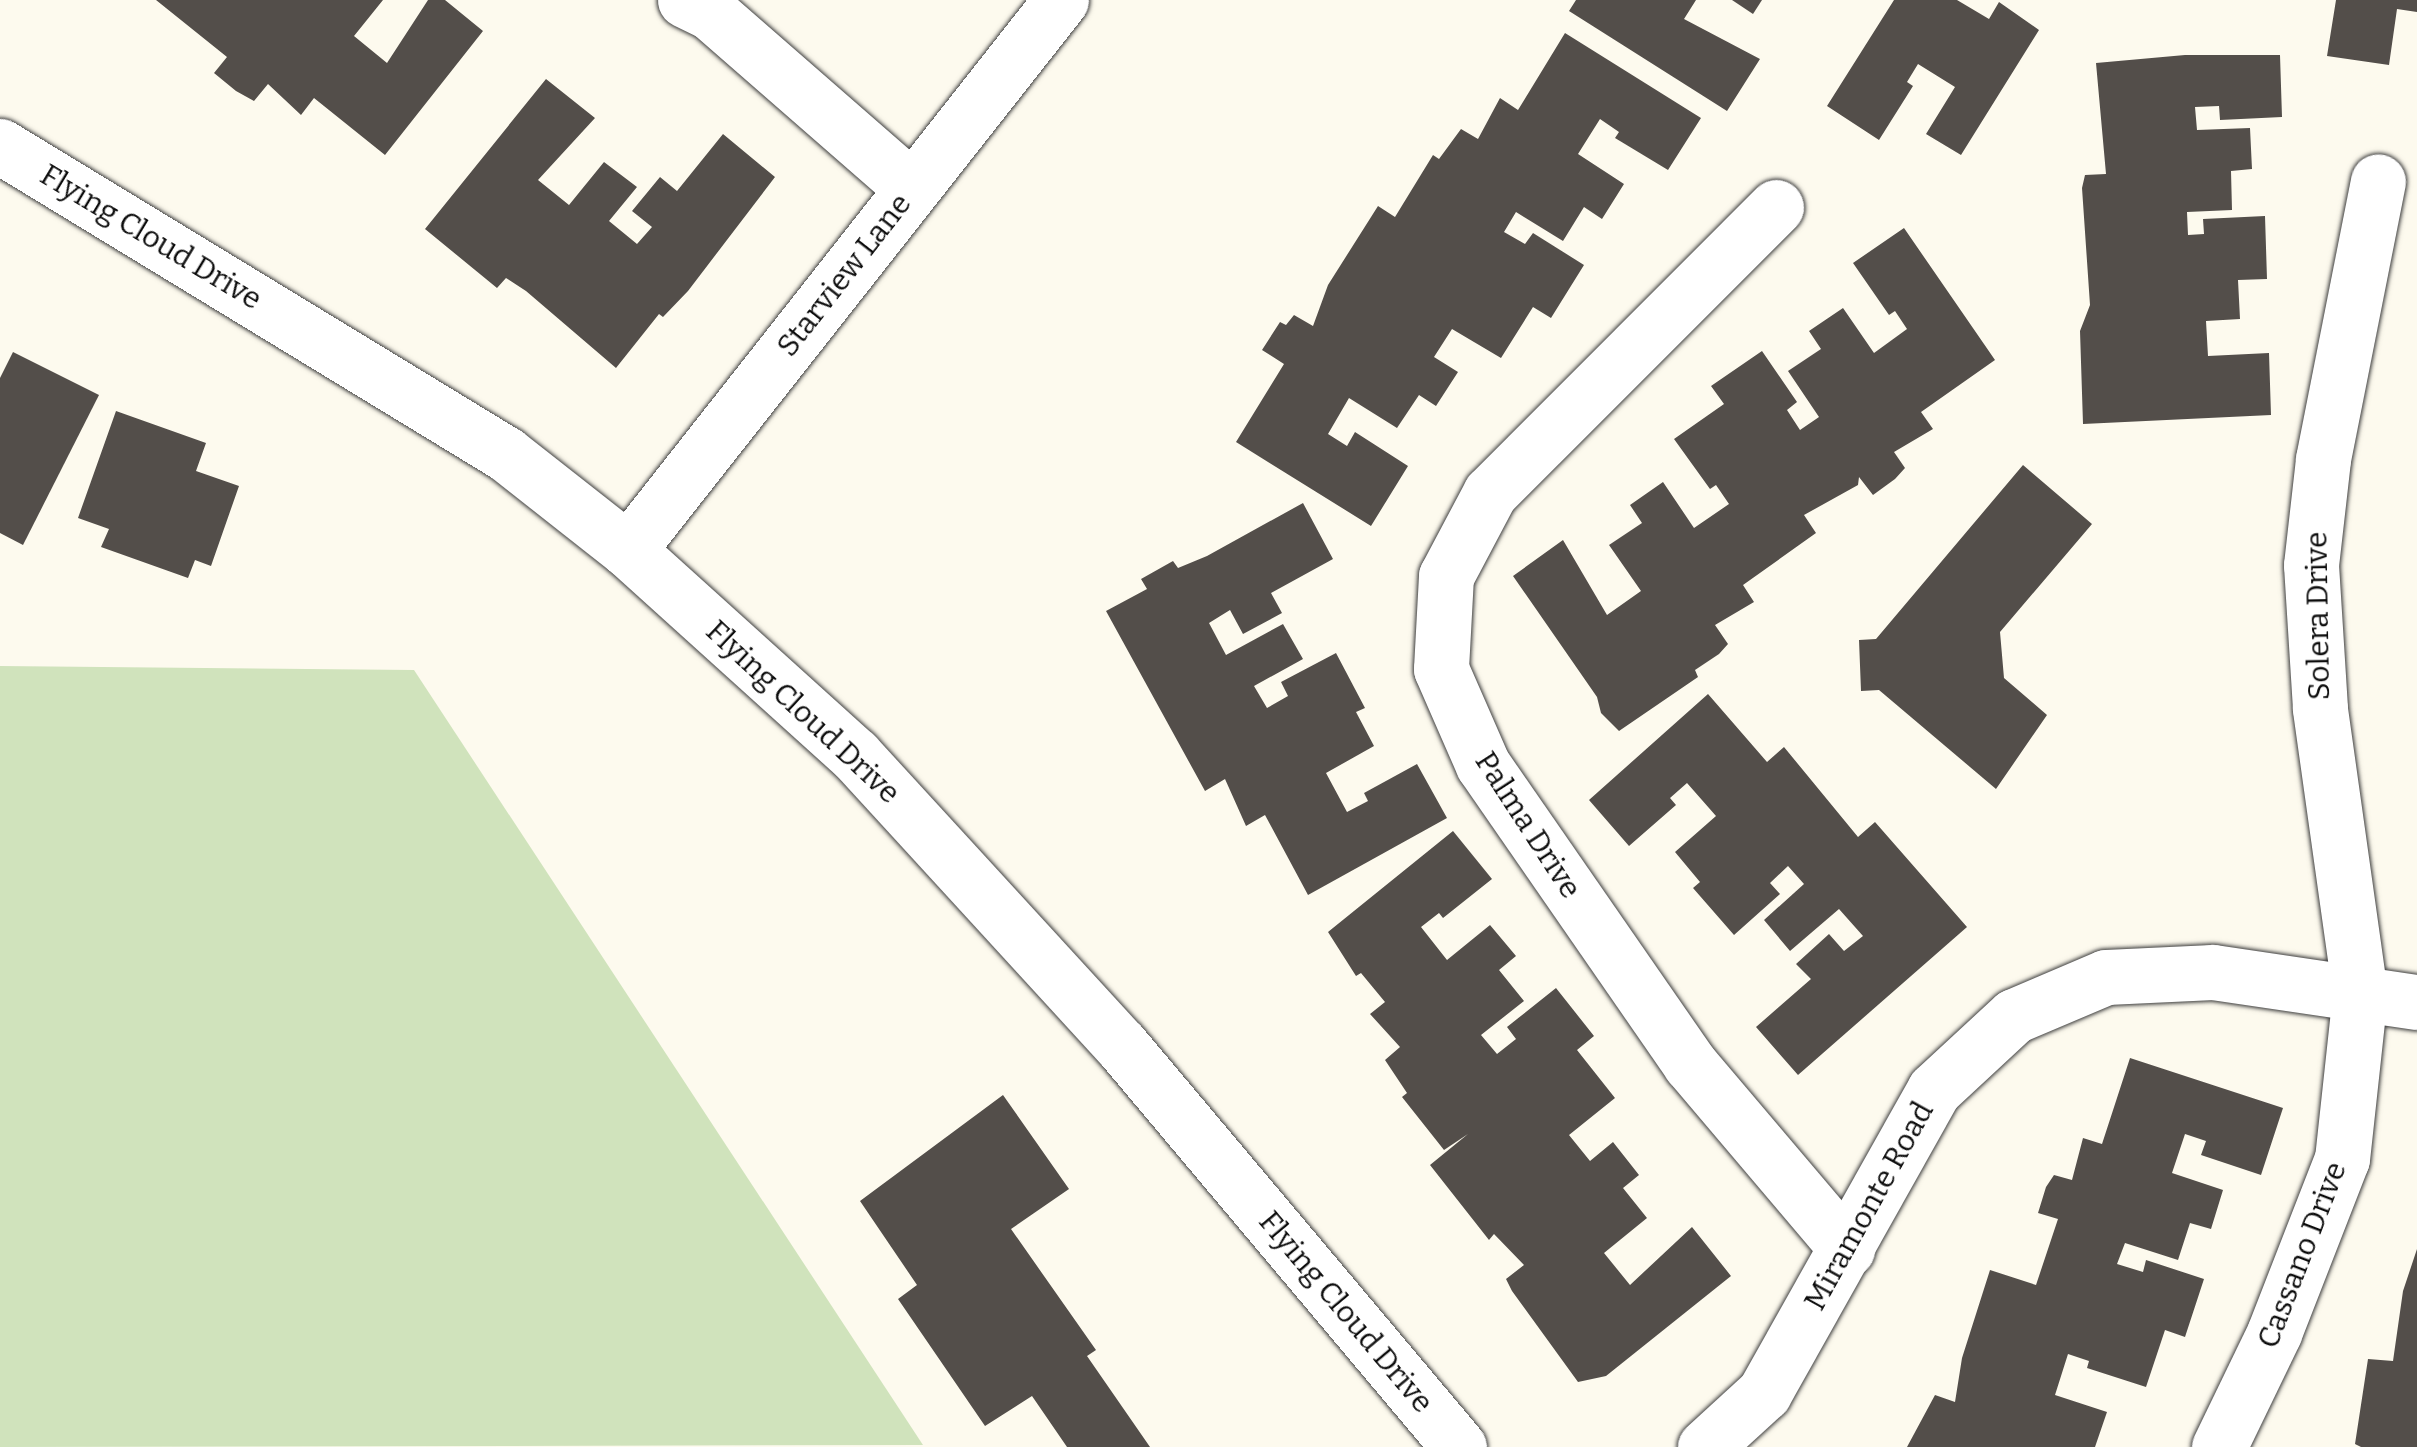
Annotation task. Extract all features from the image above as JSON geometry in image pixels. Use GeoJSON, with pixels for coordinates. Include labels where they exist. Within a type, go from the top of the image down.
{"type":"FeatureCollection","features":[{"type":"Feature","properties":{"kind":"street"},"geometry":{"type":"LineString","coordinates":[[685,0],[710,12],[912,188]]}},
{"type":"Feature","properties":{"kind":"street","name":"Starview Lane"},"geometry":{"type":"LineString","coordinates":[[628,550],[1060,0]]}},
{"type":"Feature","properties":{"kind":"street","name":"Flying Cloud Drive"},"geometry":{"type":"LineString","coordinates":[[0,146],[506,454],[628,550],[868,770],[1121,1044],[1459,1447]]}},
{"type":"Feature","properties":{"kind":"street","name":"Solera Drive"},"geometry":{"type":"LineString","coordinates":[[2360,994],[2320,708],[2311,565],[2322,459],[2378,182]]}},
{"type":"Feature","properties":{"kind":"street","name":"Palma Drive"},"geometry":{"type":"LineString","coordinates":[[1776,207],[1490,493],[1446,576],[1441,669],[1483,765],[1690,1064],[1847,1248]]}},
{"type":"Feature","properties":{"kind":"street","name":"Miramonte Road"},"geometry":{"type":"LineString","coordinates":[[1705,1447],[1764,1393],[1934,1090],[2014,1016],[2106,977],[2213,972],[2417,1002]]}},
{"type":"Feature","properties":{"kind":"street","name":"Cassano Drive"},"geometry":{"type":"LineString","coordinates":[[2218,1447],[2274,1333],[2342,1159],[2360,994]]}},
{"type":"Feature","properties":{"kind":"green space"},"geometry":{"type":"Polygon","coordinates":[[[0,666],[414,670],[923,1445],[0,1447],[0,666]]]}},
{"type":"Feature","properties":{"kind":"building"},"geometry":{"type":"Polygon","coordinates":[[[156,0],[383,0],[354,36],[387,63],[428,0],[445,0],[483,31],[385,155],[314,98],[301,115],[268,84],[254,101],[236,91],[214,73],[227,57],[156,0]]]}},
{"type":"Feature","properties":{"kind":"building"},"geometry":{"type":"Polygon","coordinates":[[[1576,0],[1696,0],[1684,19],[1760,59],[1727,111],[1569,11],[1576,0]]]}},
{"type":"Feature","properties":{"kind":"building"},"geometry":{"type":"Polygon","coordinates":[[[1732,0],[1762,0],[1753,14],[1732,0]]]}},
{"type":"Feature","properties":{"kind":"building"},"geometry":{"type":"Polygon","coordinates":[[[1894,0],[1957,0],[1989,19],[1999,2],[2039,30],[1961,155],[1926,134],[1955,87],[1918,64],[1907,82],[1913,86],[1879,140],[1827,106],[1894,0]]]}},
{"type":"Feature","properties":{"kind":"building"},"geometry":{"type":"Polygon","coordinates":[[[2336,0],[2417,0],[2417,12],[2397,9],[2389,65],[2327,56],[2336,0]]]}},
{"type":"Feature","properties":{"kind":"building"},"geometry":{"type":"Polygon","coordinates":[[[1565,33],[1701,118],[1668,170],[1615,138],[1619,132],[1600,119],[1578,154],[1624,184],[1602,219],[1584,207],[1563,241],[1516,212],[1504,232],[1525,244],[1533,233],[1584,265],[1551,318],[1533,307],[1501,358],[1452,329],[1434,357],[1458,372],[1436,406],[1419,395],[1397,428],[1349,398],[1328,434],[1347,446],[1355,432],[1408,466],[1371,526],[1236,442],[1284,364],[1262,350],[1280,322],[1286,325],[1294,315],[1313,326],[1328,285],[1378,206],[1395,217],[1433,155],[1439,159],[1461,129],[1478,139],[1500,98],[1518,110],[1565,33]]]}},
{"type":"Feature","properties":{"kind":"building"},"geometry":{"type":"Polygon","coordinates":[[[2185,55],[2280,55],[2282,117],[2220,120],[2219,106],[2195,107],[2197,130],[2250,128],[2252,169],[2231,171],[2232,210],[2187,212],[2188,235],[2204,234],[2203,219],[2265,216],[2267,279],[2238,280],[2240,319],[2206,321],[2208,356],[2269,353],[2271,415],[2083,424],[2080,331],[2090,305],[2082,188],[2085,175],[2106,174],[2096,63],[2185,55]]]}},
{"type":"Feature","properties":{"kind":"building"},"geometry":{"type":"Polygon","coordinates":[[[546,79],[595,118],[538,180],[569,205],[604,162],[637,187],[609,221],[637,244],[652,227],[632,211],[660,177],[677,191],[723,134],[775,177],[688,291],[663,317],[659,314],[616,368],[526,291],[506,278],[497,288],[425,229],[546,79]]]}},
{"type":"Feature","properties":{"kind":"building"},"geometry":{"type":"Polygon","coordinates":[[[1904,228],[1995,360],[1921,412],[1933,429],[1894,452],[1905,468],[1895,479],[1873,495],[1859,477],[1858,485],[1804,515],[1816,533],[1743,585],[1754,602],[1715,625],[1728,644],[1695,670],[1698,677],[1619,731],[1601,713],[1597,697],[1513,576],[1563,540],[1607,615],[1641,591],[1609,545],[1642,523],[1630,505],[1663,482],[1694,528],[1729,504],[1716,485],[1710,489],[1674,439],[1724,404],[1711,386],[1762,351],[1797,402],[1787,410],[1800,430],[1819,417],[1788,371],[1821,349],[1809,331],[1843,308],[1874,353],[1907,329],[1895,311],[1889,315],[1853,263],[1904,228]]]}},
{"type":"Feature","properties":{"kind":"building"},"geometry":{"type":"Polygon","coordinates":[[[13,352],[99,395],[23,545],[0,533],[0,378],[13,352]]]}},
{"type":"Feature","properties":{"kind":"building"},"geometry":{"type":"Polygon","coordinates":[[[116,411],[206,443],[196,471],[239,486],[211,566],[195,560],[188,578],[101,547],[109,529],[78,518],[116,411]]]}},
{"type":"Feature","properties":{"kind":"building"},"geometry":{"type":"Polygon","coordinates":[[[2023,465],[2092,524],[2000,632],[2004,678],[2047,715],[1996,789],[1879,690],[1861,691],[1859,640],[1876,639],[2023,465]]]}},
{"type":"Feature","properties":{"kind":"building"},"geometry":{"type":"Polygon","coordinates":[[[1303,503],[1333,559],[1271,593],[1282,613],[1243,634],[1230,610],[1209,623],[1226,655],[1283,624],[1303,659],[1254,686],[1267,708],[1288,696],[1281,682],[1336,653],[1365,708],[1356,712],[1374,746],[1326,773],[1347,812],[1368,801],[1364,793],[1417,764],[1447,818],[1308,895],[1265,815],[1246,826],[1225,779],[1205,791],[1106,611],[1147,589],[1141,579],[1173,561],[1178,568],[1207,556],[1303,503]]]}},
{"type":"Feature","properties":{"kind":"building"},"geometry":{"type":"Polygon","coordinates":[[[1708,694],[1767,762],[1784,747],[1858,837],[1875,822],[1967,927],[1798,1075],[1756,1027],[1811,979],[1796,964],[1829,934],[1844,951],[1863,936],[1839,909],[1790,951],[1764,920],[1804,884],[1788,866],[1770,883],[1780,894],[1734,935],[1693,888],[1700,882],[1675,852],[1716,816],[1687,783],[1670,798],[1676,805],[1629,846],[1589,800],[1708,694]]]}},
{"type":"Feature","properties":{"kind":"building"},"geometry":{"type":"Polygon","coordinates":[[[1453,831],[1492,879],[1443,918],[1439,913],[1421,927],[1447,960],[1490,925],[1516,956],[1499,970],[1524,1001],[1481,1035],[1497,1054],[1516,1039],[1507,1027],[1556,988],[1594,1036],[1577,1050],[1615,1098],[1569,1135],[1590,1161],[1613,1142],[1639,1175],[1623,1188],[1647,1218],[1604,1253],[1630,1285],[1692,1227],[1731,1276],[1606,1376],[1578,1382],[1506,1279],[1524,1265],[1494,1234],[1489,1240],[1430,1165],[1468,1134],[1444,1150],[1402,1097],[1407,1093],[1385,1060],[1400,1047],[1370,1014],[1385,1002],[1361,973],[1356,976],[1328,932],[1453,831]]]}},
{"type":"Feature","properties":{"kind":"building"},"geometry":{"type":"Polygon","coordinates":[[[2130,1058],[2283,1108],[2261,1175],[2201,1155],[2206,1141],[2185,1134],[2172,1173],[2223,1190],[2211,1229],[2190,1223],[2178,1260],[2125,1243],[2117,1264],[2143,1272],[2146,1260],[2204,1279],[2185,1337],[2165,1330],[2146,1387],[2087,1368],[2089,1361],[2068,1354],[2055,1395],[2107,1412],[2095,1447],[1907,1447],[1935,1395],[1955,1402],[1962,1358],[1990,1270],[2036,1285],[2058,1219],[2038,1213],[2046,1187],[2054,1175],[2072,1180],[2083,1138],[2102,1144],[2130,1058]]]}},
{"type":"Feature","properties":{"kind":"building"},"geometry":{"type":"Polygon","coordinates":[[[1003,1095],[1069,1189],[1011,1229],[1096,1350],[1087,1356],[1150,1447],[1067,1447],[1032,1396],[985,1426],[898,1299],[917,1285],[860,1201],[1003,1095]]]}},
{"type":"Feature","properties":{"kind":"building"},"geometry":{"type":"Polygon","coordinates":[[[2417,1249],[2417,1447],[2361,1447],[2355,1444],[2368,1359],[2393,1361],[2403,1291],[2417,1249]]]}}]}
